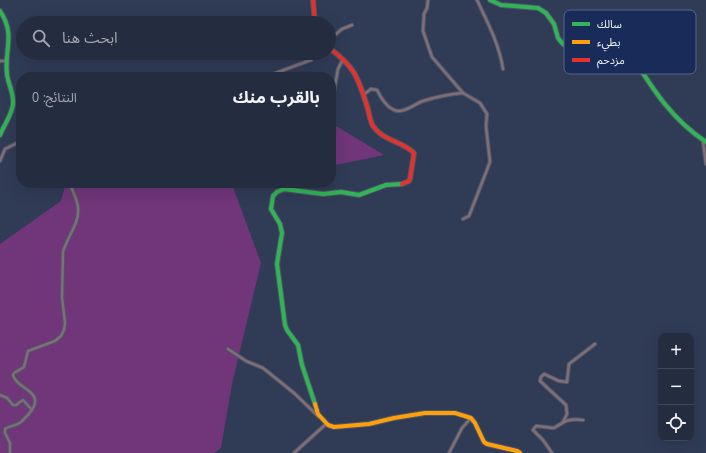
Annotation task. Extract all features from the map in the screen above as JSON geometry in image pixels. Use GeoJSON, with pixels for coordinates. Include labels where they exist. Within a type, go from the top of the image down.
{"type":"FeatureCollection","features":[{"type":"Feature","properties":{"kind":"street"},"geometry":{"type":"LineString","coordinates":[[314,0],[313,8],[315,16]]}},
{"type":"Feature","properties":{"kind":"street"},"geometry":{"type":"LineString","coordinates":[[428,0],[427,8],[424,14],[423,31],[432,57],[463,93],[480,103],[487,114],[486,126],[490,162],[469,216],[463,219]]}},
{"type":"Feature","properties":{"kind":"street"},"geometry":{"type":"LineString","coordinates":[[477,0],[495,39],[501,55],[503,69]]}},
{"type":"Feature","properties":{"kind":"street"},"geometry":{"type":"LineString","coordinates":[[490,0],[501,5],[538,8],[546,13],[554,24],[558,38],[564,45]]}},
{"type":"Feature","properties":{"kind":"street"},"geometry":{"type":"LineString","coordinates":[[0,11],[6,23],[10,39],[6,61],[8,81],[14,102],[11,115],[0,135]]}},
{"type":"Feature","properties":{"kind":"street"},"geometry":{"type":"LineString","coordinates":[[336,34],[342,29],[352,25]]}},
{"type":"Feature","properties":{"kind":"street"},"geometry":{"type":"LineString","coordinates":[[325,423],[318,414],[309,389],[298,345],[285,325],[277,264],[282,233],[280,224],[270,209],[273,196],[282,190],[308,191],[323,194],[341,192],[359,195],[386,185],[404,184],[409,181],[414,154],[410,149],[386,138],[373,126],[359,80],[343,59],[336,54]]}},
{"type":"Feature","properties":{"kind":"street"},"geometry":{"type":"LineString","coordinates":[[336,80],[338,69],[343,59]]}},
{"type":"Feature","properties":{"kind":"street"},"geometry":{"type":"LineString","coordinates":[[278,72],[311,60]]}},
{"type":"Feature","properties":{"kind":"street"},"geometry":{"type":"LineString","coordinates":[[0,61],[6,61]]}},
{"type":"Feature","properties":{"kind":"street"},"geometry":{"type":"LineString","coordinates":[[643,74],[672,115],[704,142],[706,164]]}},
{"type":"Feature","properties":{"kind":"street"},"geometry":{"type":"LineString","coordinates":[[363,95],[371,89],[377,90],[383,102],[392,109],[403,111],[422,101],[456,93],[463,93]]}},
{"type":"Feature","properties":{"kind":"street"},"geometry":{"type":"LineString","coordinates":[[0,161],[5,149],[16,144]]}},
{"type":"Feature","properties":{"kind":"street"},"geometry":{"type":"LineString","coordinates":[[10,453],[10,443],[5,433],[5,429],[22,422],[32,410],[35,403],[33,395],[28,389],[15,380],[13,375],[24,367],[28,351],[54,341],[61,336],[64,330],[65,323],[62,297],[63,252],[75,226],[78,212],[76,198],[71,188]]}},
{"type":"Feature","properties":{"kind":"street"},"geometry":{"type":"LineString","coordinates":[[563,422],[567,414],[566,405],[540,381],[541,377],[544,374],[559,381],[567,382],[569,364],[595,344]]}},
{"type":"Feature","properties":{"kind":"street"},"geometry":{"type":"LineString","coordinates":[[228,350],[246,361],[263,368],[294,393],[325,423],[334,427],[363,425],[425,413],[455,413],[472,418],[484,442],[487,444],[520,453]]}},
{"type":"Feature","properties":{"kind":"street"},"geometry":{"type":"LineString","coordinates":[[0,395],[7,398],[12,405],[16,405],[23,400],[32,410]]}},
{"type":"Feature","properties":{"kind":"street"},"geometry":{"type":"LineString","coordinates":[[449,453],[462,428],[472,418]]}},
{"type":"Feature","properties":{"kind":"street"},"geometry":{"type":"LineString","coordinates":[[552,453],[543,440],[533,430],[536,426],[554,428],[573,418],[583,420]]}},
{"type":"Feature","properties":{"kind":"street"},"geometry":{"type":"LineString","coordinates":[[294,453],[325,423]]}},
{"type":"Feature","properties":{"kind":"shaded area"},"geometry":{"type":"Polygon","coordinates":[[[336,126],[384,155],[336,165],[336,126]]]}},
{"type":"Feature","properties":{"kind":"shaded area"},"geometry":{"type":"Polygon","coordinates":[[[65,188],[233,188],[261,263],[232,384],[221,448],[214,453],[0,453],[0,244],[61,201],[65,188]]]}},
{"type":"Feature","properties":{"kind":"traffic: fast"},"geometry":{"type":"LineString","coordinates":[[490,0],[501,5],[538,8],[546,13],[554,24],[558,38],[564,45]]}},
{"type":"Feature","properties":{"kind":"traffic: fast"},"geometry":{"type":"LineString","coordinates":[[0,11],[7,27],[8,42],[6,65],[13,100],[11,112],[0,135]]}},
{"type":"Feature","properties":{"kind":"traffic: fast"},"geometry":{"type":"LineString","coordinates":[[644,74],[662,100],[681,122],[706,142]]}},
{"type":"Feature","properties":{"kind":"traffic: fast"},"geometry":{"type":"LineString","coordinates":[[315,404],[302,365],[298,345],[285,325],[277,264],[282,233],[280,224],[271,209],[273,196],[277,192],[284,189],[323,194],[341,192],[359,195],[386,185],[402,184]]}},
{"type":"Feature","properties":{"kind":"traffic: slow"},"geometry":{"type":"LineString","coordinates":[[315,404],[318,414],[328,425],[334,427],[369,424],[425,413],[455,413],[471,418],[484,442],[487,444],[520,453]]}},
{"type":"Feature","properties":{"kind":"traffic: jam"},"geometry":{"type":"LineString","coordinates":[[313,0],[314,16]]}},
{"type":"Feature","properties":{"kind":"traffic: jam"},"geometry":{"type":"LineString","coordinates":[[336,53],[350,67],[358,80],[373,126],[382,135],[414,153],[410,179],[402,184]]}}]}
